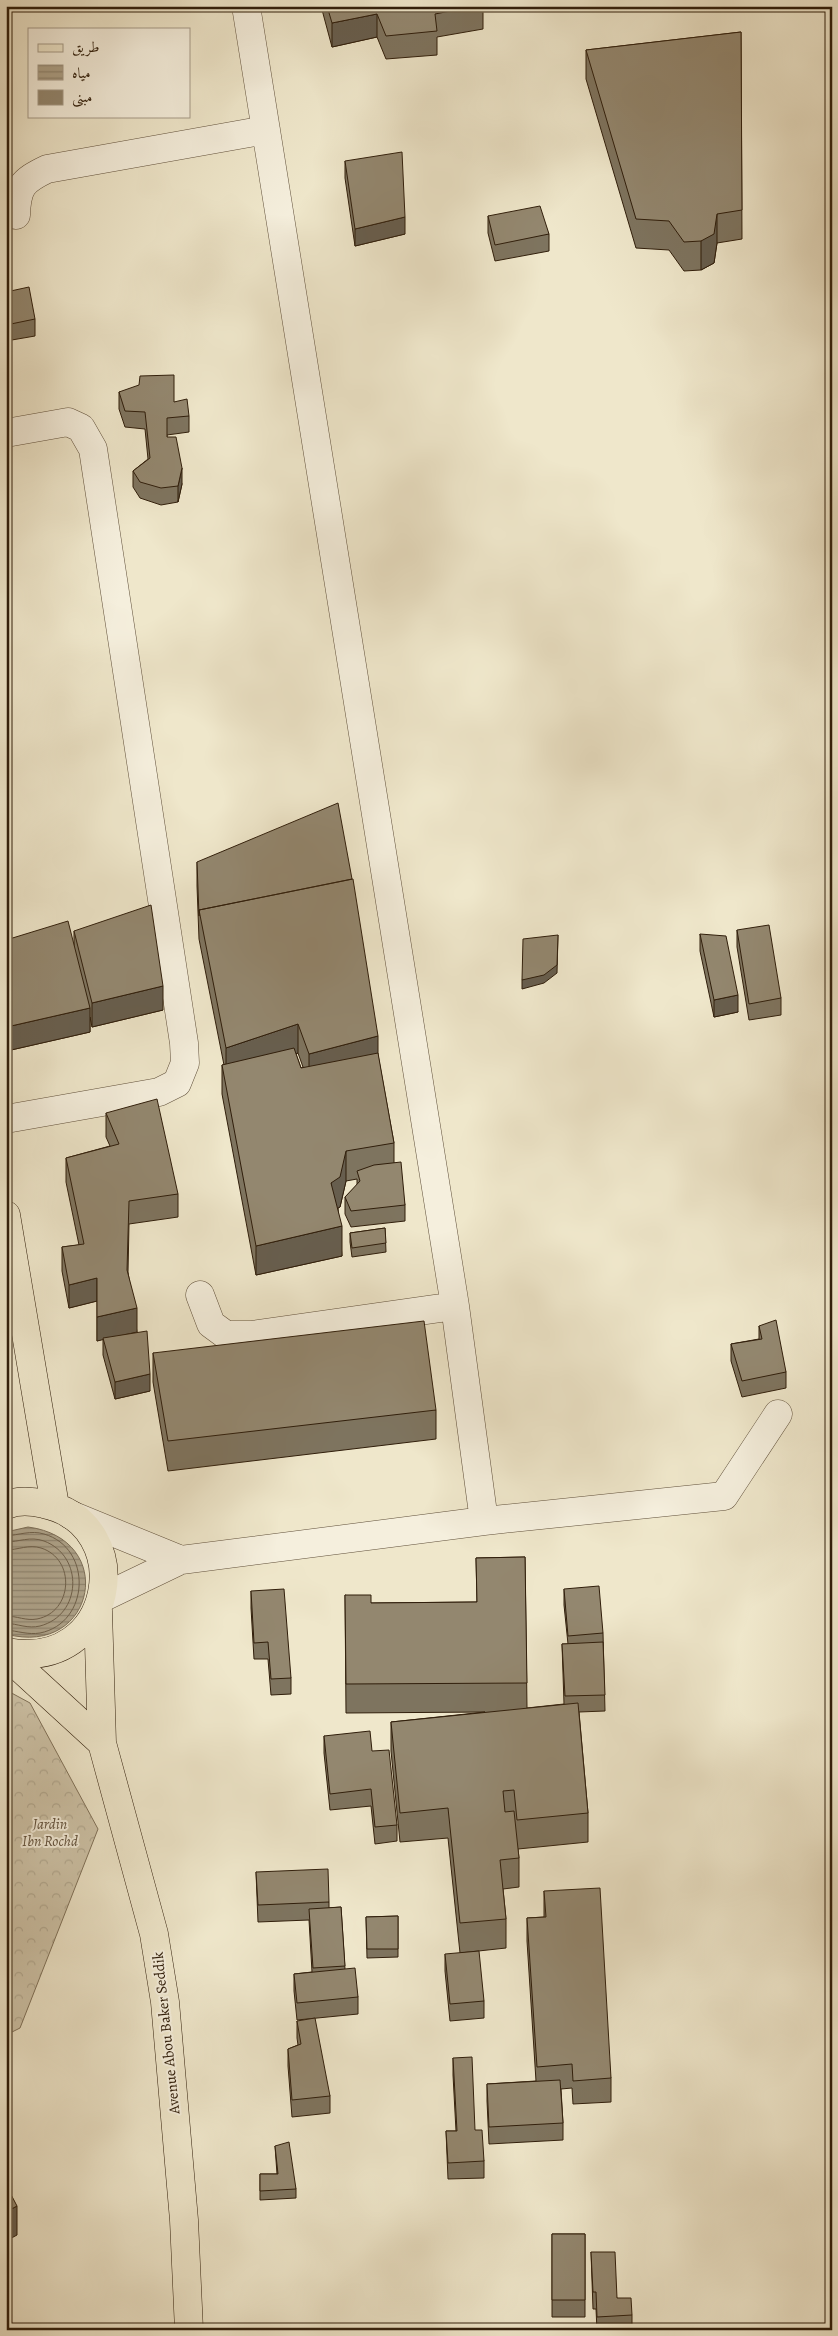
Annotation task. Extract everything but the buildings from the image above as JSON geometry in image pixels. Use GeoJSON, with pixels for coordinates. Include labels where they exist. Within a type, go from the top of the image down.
{"type":"FeatureCollection","features":[{"type":"Feature","properties":{"kind":"main road"},"geometry":{"type":"LineString","coordinates":[[6,1215],[63,1510],[33,1502],[6,1505]]}},
{"type":"Feature","properties":{"kind":"main road","name":"Avenue Abou Baker Seddik"},"geometry":{"type":"LineString","coordinates":[[63,1510],[88,1531],[100,1551],[104,1574],[100,1604],[102,1742],[154,1934],[165,2002],[184,2220],[189,2330]]}},
{"type":"Feature","properties":{"kind":"main road"},"geometry":{"type":"LineString","coordinates":[[6,1654],[25,1656],[47,1653],[68,1644],[85,1630],[100,1604]]}},
{"type":"Feature","properties":{"kind":"main road"},"geometry":{"type":"LineString","coordinates":[[6,1654],[102,1742]]}},
{"type":"Feature","properties":{"kind":"street"},"geometry":{"type":"LineString","coordinates":[[246,6],[455,1306],[484,1521]]}},
{"type":"Feature","properties":{"kind":"street"},"geometry":{"type":"LineString","coordinates":[[16,216],[16,195],[28,178],[47,169],[266,130]]}},
{"type":"Feature","properties":{"kind":"street"},"geometry":{"type":"LineString","coordinates":[[6,433],[68,422],[81,428],[93,449],[184,1043],[185,1064],[177,1083],[159,1092],[6,1118]]}},
{"type":"Feature","properties":{"kind":"street"},"geometry":{"type":"LineString","coordinates":[[200,1295],[211,1324],[226,1335],[251,1335],[455,1306]]}},
{"type":"Feature","properties":{"kind":"street"},"geometry":{"type":"LineString","coordinates":[[100,1604],[181,1560],[484,1521],[724,1496],[778,1414]]}},
{"type":"Feature","properties":{"kind":"street"},"geometry":{"type":"LineString","coordinates":[[63,1510],[181,1560]]}},
{"type":"Feature","properties":{"kind":"green space","name":"Jardin Ibn Rochd"},"geometry":{"type":"Polygon","coordinates":[[[6,1690],[30,1703],[98,1829],[20,2028],[6,2035],[6,1690]]]}},
{"type":"Feature","properties":{"kind":"water"},"geometry":{"type":"Polygon","coordinates":[[[28,1527],[57,1536],[75,1552],[84,1572],[84,1594],[76,1614],[60,1629],[36,1637],[6,1634],[6,1532],[28,1527]]]}}]}
